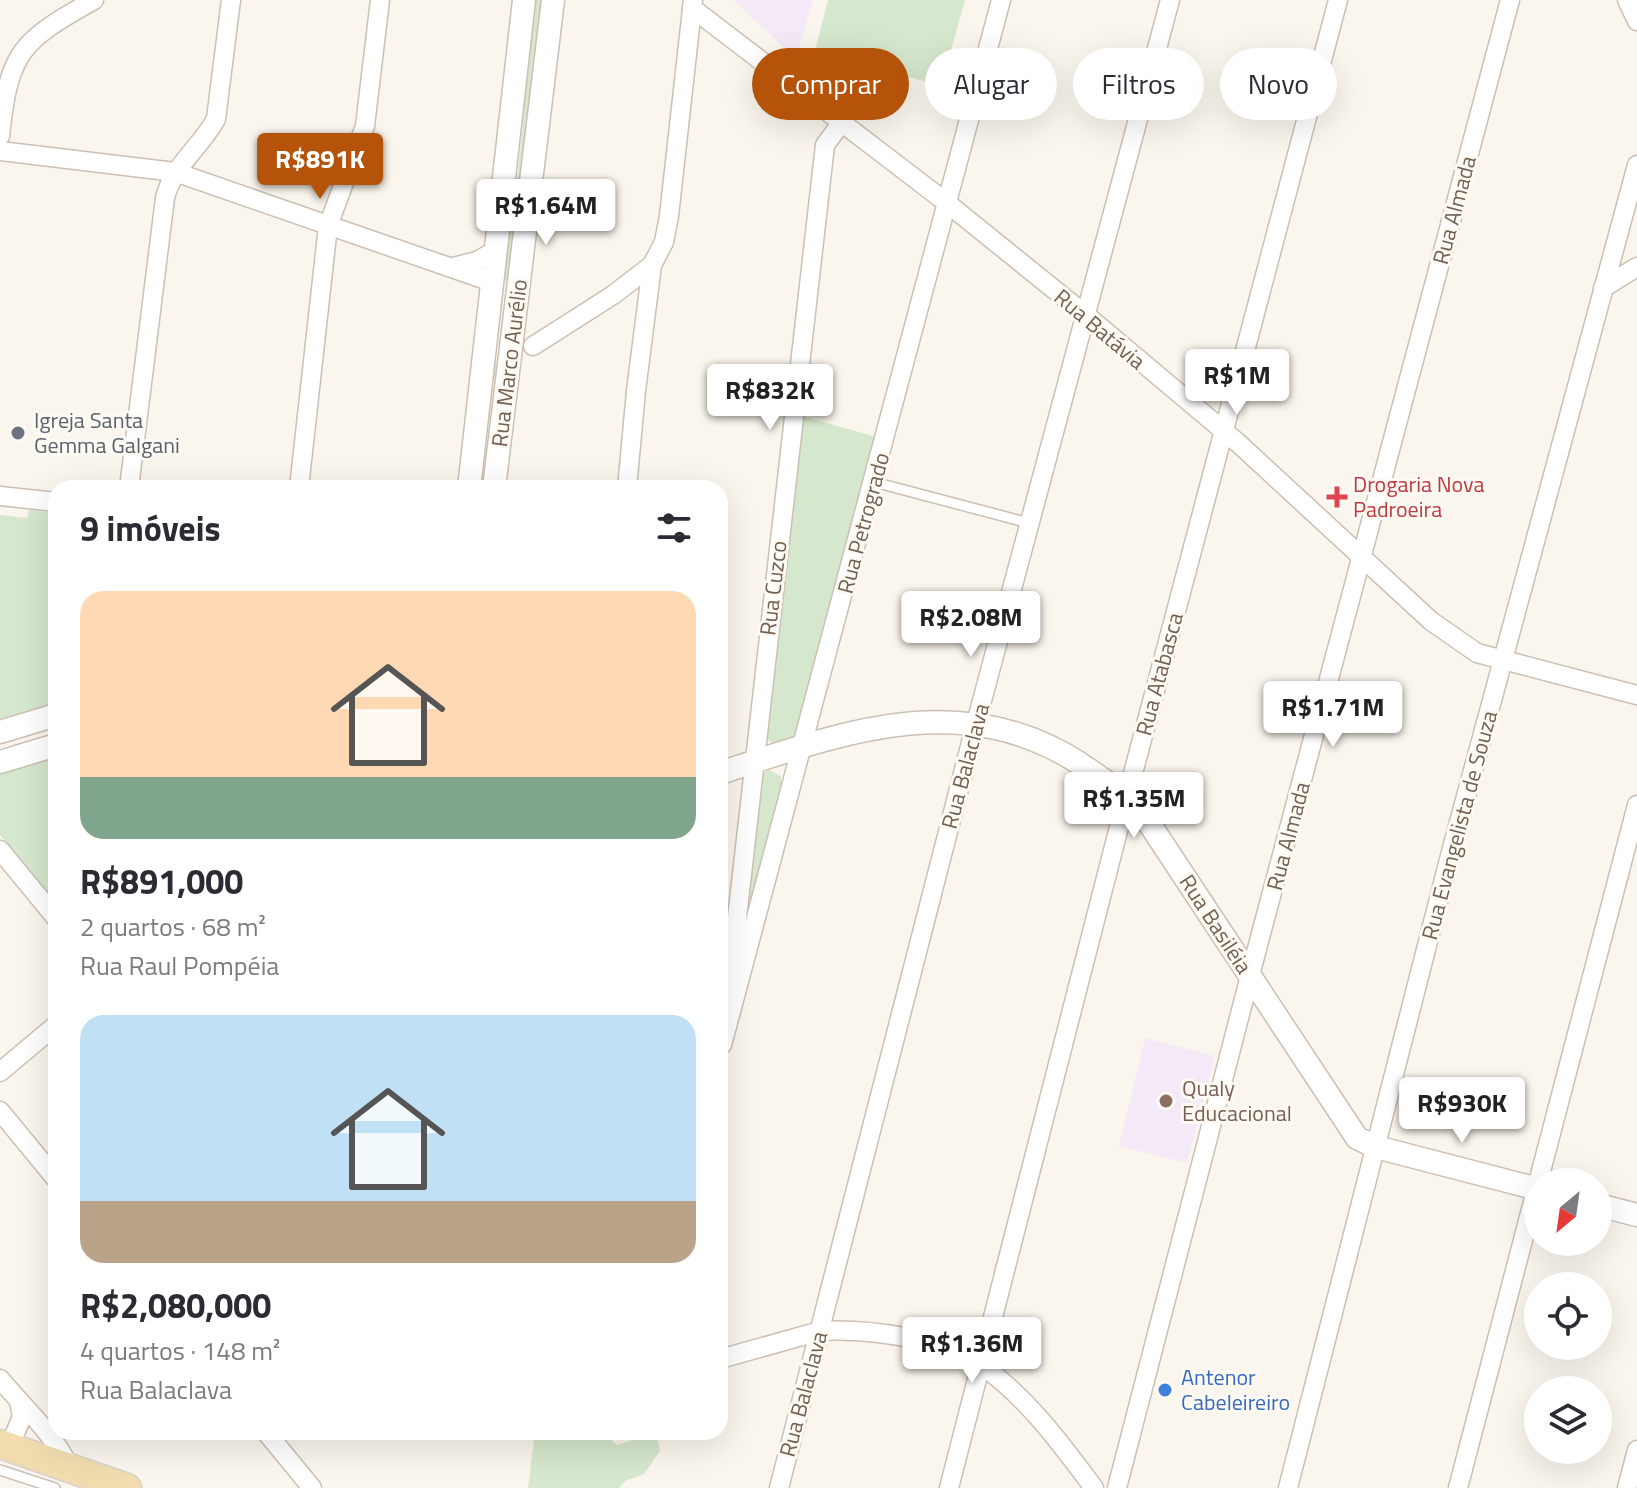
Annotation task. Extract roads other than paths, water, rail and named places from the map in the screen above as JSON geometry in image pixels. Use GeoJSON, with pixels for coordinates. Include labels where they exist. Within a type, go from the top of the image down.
{"type":"FeatureCollection","features":[{"type":"Feature","properties":{"kind":"main road"},"geometry":{"type":"LineString","coordinates":[[3,1453],[63,1478],[127,1488]]}},
{"type":"Feature","properties":{"kind":"street"},"geometry":{"type":"LineString","coordinates":[[0,136],[6,86],[23,48],[51,24],[94,0]]}},
{"type":"Feature","properties":{"kind":"street"},"geometry":{"type":"LineString","coordinates":[[130,480],[165,198],[175,172],[216,119],[231,0]]}},
{"type":"Feature","properties":{"kind":"street"},"geometry":{"type":"LineString","coordinates":[[300,480],[328,226],[365,126],[380,0]]}},
{"type":"Feature","properties":{"kind":"street","name":"Rua Marco Aurélio"},"geometry":{"type":"LineString","coordinates":[[470,480],[524,0]]}},
{"type":"Feature","properties":{"kind":"street","name":"Rua Marco Aurélio"},"geometry":{"type":"LineString","coordinates":[[495,480],[553,0]]}},
{"type":"Feature","properties":{"kind":"street","name":"Rua Petrogrado"},"geometry":{"type":"LineString","coordinates":[[728,1027],[1001,0]]}},
{"type":"Feature","properties":{"kind":"street","name":"Rua Balaclava"},"geometry":{"type":"LineString","coordinates":[[779,1488],[976,723],[1170,0]]}},
{"type":"Feature","properties":{"kind":"street","name":"Rua Atabasca"},"geometry":{"type":"LineString","coordinates":[[949,1488],[1127,796],[1338,0]]}},
{"type":"Feature","properties":{"kind":"street","name":"Rua Almada"},"geometry":{"type":"LineString","coordinates":[[1117,1488],[1510,0]]}},
{"type":"Feature","properties":{"kind":"street"},"geometry":{"type":"LineString","coordinates":[[1627,0],[1637,21]]}},
{"type":"Feature","properties":{"kind":"street"},"geometry":{"type":"LineString","coordinates":[[628,480],[652,265],[667,230],[692,4]]}},
{"type":"Feature","properties":{"kind":"street","name":"Rua Batávia"},"geometry":{"type":"LineString","coordinates":[[692,4],[1087,316],[1237,442],[1361,559],[1456,640],[1477,653],[1637,695]]}},
{"type":"Feature","properties":{"kind":"street","name":"Rua Cuzco"},"geometry":{"type":"LineString","coordinates":[[728,990],[825,145],[842,122]]}},
{"type":"Feature","properties":{"kind":"street"},"geometry":{"type":"LineString","coordinates":[[0,151],[175,172],[492,282]]}},
{"type":"Feature","properties":{"kind":"street","name":"Rua Evangelista de Souza"},"geometry":{"type":"LineString","coordinates":[[1288,1488],[1502,659],[1637,165]]}},
{"type":"Feature","properties":{"kind":"street"},"geometry":{"type":"LineString","coordinates":[[453,267],[477,261],[496,250]]}},
{"type":"Feature","properties":{"kind":"street"},"geometry":{"type":"LineString","coordinates":[[533,346],[613,295],[652,265]]}},
{"type":"Feature","properties":{"kind":"street"},"geometry":{"type":"LineString","coordinates":[[1603,288],[1637,267]]}},
{"type":"Feature","properties":{"kind":"street"},"geometry":{"type":"LineString","coordinates":[[613,295],[630,301],[646,314]]}},
{"type":"Feature","properties":{"kind":"street"},"geometry":{"type":"LineString","coordinates":[[481,381],[506,384]]}},
{"type":"Feature","properties":{"kind":"street"},"geometry":{"type":"LineString","coordinates":[[0,496],[48,501]]}},
{"type":"Feature","properties":{"kind":"street"},"geometry":{"type":"LineString","coordinates":[[0,732],[48,717]]}},
{"type":"Feature","properties":{"kind":"street","name":"Rua Basiléia"},"geometry":{"type":"LineString","coordinates":[[728,771],[804,744],[924,722],[976,723],[1008,731],[1060,751],[1127,796],[1160,837],[1350,1131],[1376,1147],[1524,1186]]}},
{"type":"Feature","properties":{"kind":"street"},"geometry":{"type":"LineString","coordinates":[[0,762],[48,747]]}},
{"type":"Feature","properties":{"kind":"street"},"geometry":{"type":"LineString","coordinates":[[1542,1168],[1637,805]]}},
{"type":"Feature","properties":{"kind":"street"},"geometry":{"type":"LineString","coordinates":[[0,850],[48,908]]}},
{"type":"Feature","properties":{"kind":"street"},"geometry":{"type":"LineString","coordinates":[[0,1072],[48,1032]]}},
{"type":"Feature","properties":{"kind":"street"},"geometry":{"type":"LineString","coordinates":[[0,1111],[48,1169]]}},
{"type":"Feature","properties":{"kind":"street"},"geometry":{"type":"LineString","coordinates":[[1612,1209],[1637,1215]]}},
{"type":"Feature","properties":{"kind":"street"},"geometry":{"type":"LineString","coordinates":[[1458,1488],[1524,1235]]}},
{"type":"Feature","properties":{"kind":"street"},"geometry":{"type":"LineString","coordinates":[[728,1357],[820,1331],[834,1330],[899,1337],[951,1350],[980,1364],[1045,1424],[1094,1488]]}},
{"type":"Feature","properties":{"kind":"street"},"geometry":{"type":"LineString","coordinates":[[0,1379],[48,1433]]}},
{"type":"Feature","properties":{"kind":"street"},"geometry":{"type":"LineString","coordinates":[[3,1453],[22,1417],[19,1401]]}},
{"type":"Feature","properties":{"kind":"street"},"geometry":{"type":"LineString","coordinates":[[54,1440],[60,1448],[63,1478]]}},
{"type":"Feature","properties":{"kind":"street"},"geometry":{"type":"LineString","coordinates":[[273,1440],[312,1488]]}},
{"type":"Feature","properties":{"kind":"street"},"geometry":{"type":"LineString","coordinates":[[1627,1488],[1637,1450]]}},
{"type":"Feature","properties":{"kind":"lane"},"geometry":{"type":"LineString","coordinates":[[874,482],[1029,523]]}},
{"type":"Feature","properties":{"kind":"place","name":"Igreja Santa Gemma Galgani"},"geometry":{"type":"Point","coordinates":[18,433]}},
{"type":"Feature","properties":{"kind":"place","name":"Drogaria Nova Padroeira"},"geometry":{"type":"Point","coordinates":[1337,497]}},
{"type":"Feature","properties":{"kind":"place","name":"Qualy Educacional"},"geometry":{"type":"Point","coordinates":[1166,1101]}},
{"type":"Feature","properties":{"kind":"place","name":"Antenor Cabeleireiro"},"geometry":{"type":"Point","coordinates":[1165,1390]}}]}
